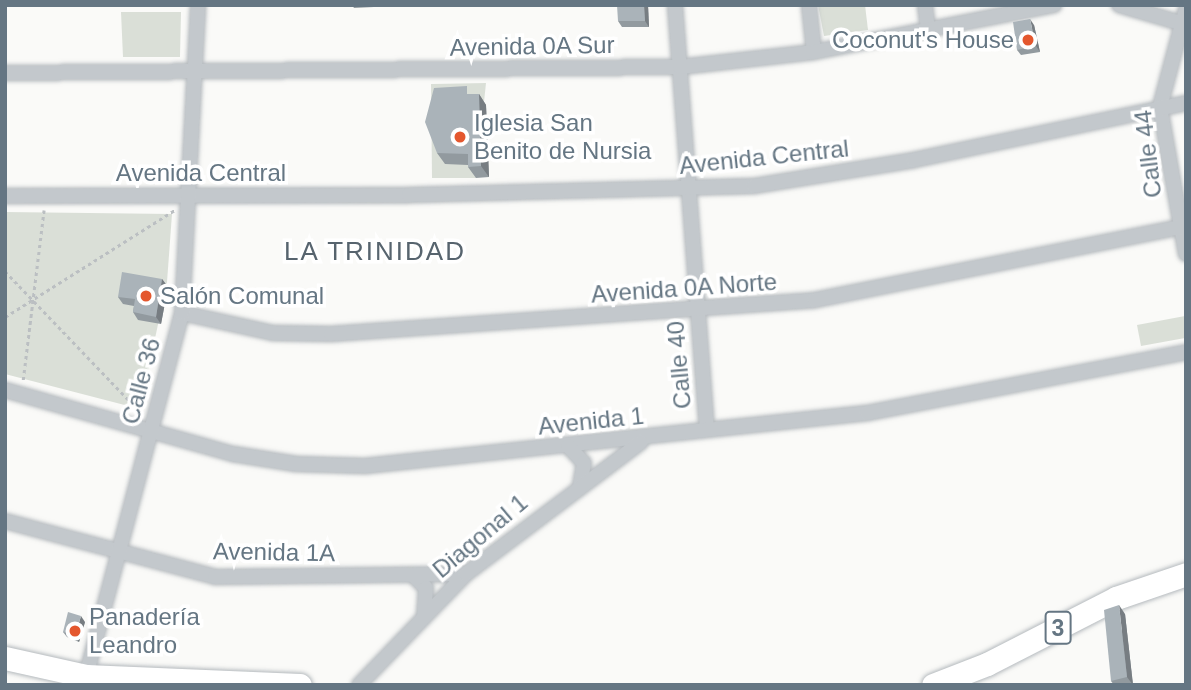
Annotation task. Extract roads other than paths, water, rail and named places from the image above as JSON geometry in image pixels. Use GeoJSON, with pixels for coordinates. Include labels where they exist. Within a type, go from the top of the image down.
{"type":"FeatureCollection","features":[{"type":"Feature","properties":{"kind":"main road","name":"3"},"geometry":{"type":"LineString","coordinates":[[933,685],[987,664],[1115,598],[1186,574]]}},
{"type":"Feature","properties":{"kind":"main road"},"geometry":{"type":"LineString","coordinates":[[5,658],[86,676],[300,685]]}},
{"type":"Feature","properties":{"kind":"street","name":"Calle 36"},"geometry":{"type":"LineString","coordinates":[[86,676],[182,313],[198,5]]}},
{"type":"Feature","properties":{"kind":"street","name":"Calle 40"},"geometry":{"type":"LineString","coordinates":[[675,5],[707,428]]}},
{"type":"Feature","properties":{"kind":"street"},"geometry":{"type":"LineString","coordinates":[[809,5],[814,52]]}},
{"type":"Feature","properties":{"kind":"street"},"geometry":{"type":"LineString","coordinates":[[926,5],[928,31]]}},
{"type":"Feature","properties":{"kind":"street","name":"Avenida 0A Sur"},"geometry":{"type":"LineString","coordinates":[[5,73],[680,67],[814,52],[1054,5]]}},
{"type":"Feature","properties":{"kind":"street"},"geometry":{"type":"LineString","coordinates":[[1119,5],[1183,16]]}},
{"type":"Feature","properties":{"kind":"street","name":"Calle 44"},"geometry":{"type":"LineString","coordinates":[[1183,16],[1160,107],[1186,254]]}},
{"type":"Feature","properties":{"kind":"street","name":"Avenida Central"},"geometry":{"type":"LineString","coordinates":[[5,196],[688,190],[798,181],[1186,103]]}},
{"type":"Feature","properties":{"kind":"street","name":"Avenida 0A Norte"},"geometry":{"type":"LineString","coordinates":[[182,313],[250,330],[295,335],[697,310],[843,296],[1183,227]]}},
{"type":"Feature","properties":{"kind":"street","name":"Avenida 1"},"geometry":{"type":"LineString","coordinates":[[5,390],[233,454],[333,466],[646,439],[707,428],[867,413],[1186,352]]}},
{"type":"Feature","properties":{"kind":"street","name":"Diagonal 1"},"geometry":{"type":"LineString","coordinates":[[359,685],[466,574],[580,485],[646,439]]}},
{"type":"Feature","properties":{"kind":"street"},"geometry":{"type":"LineString","coordinates":[[568,446],[584,463],[580,485]]}},
{"type":"Feature","properties":{"kind":"street","name":"Avenida 1A"},"geometry":{"type":"LineString","coordinates":[[5,521],[215,577],[466,574]]}},
{"type":"Feature","properties":{"kind":"street"},"geometry":{"type":"LineString","coordinates":[[413,575],[426,588],[424,615]]}},
{"type":"Feature","properties":{"kind":"place","name":"Coconut's House"},"geometry":{"type":"Point","coordinates":[1028,40]}},
{"type":"Feature","properties":{"kind":"place","name":"Iglesia San Benito de Nursia"},"geometry":{"type":"Point","coordinates":[460,137]}},
{"type":"Feature","properties":{"kind":"place","name":"Salón Comunal"},"geometry":{"type":"Point","coordinates":[146,296]}},
{"type":"Feature","properties":{"kind":"place","name":"Panadería Leandro"},"geometry":{"type":"Point","coordinates":[75,631]}},
{"type":"Feature","properties":{"kind":"district","name":"LA TRINIDAD"},"geometry":{"type":"Point","coordinates":[375,252]}}]}
